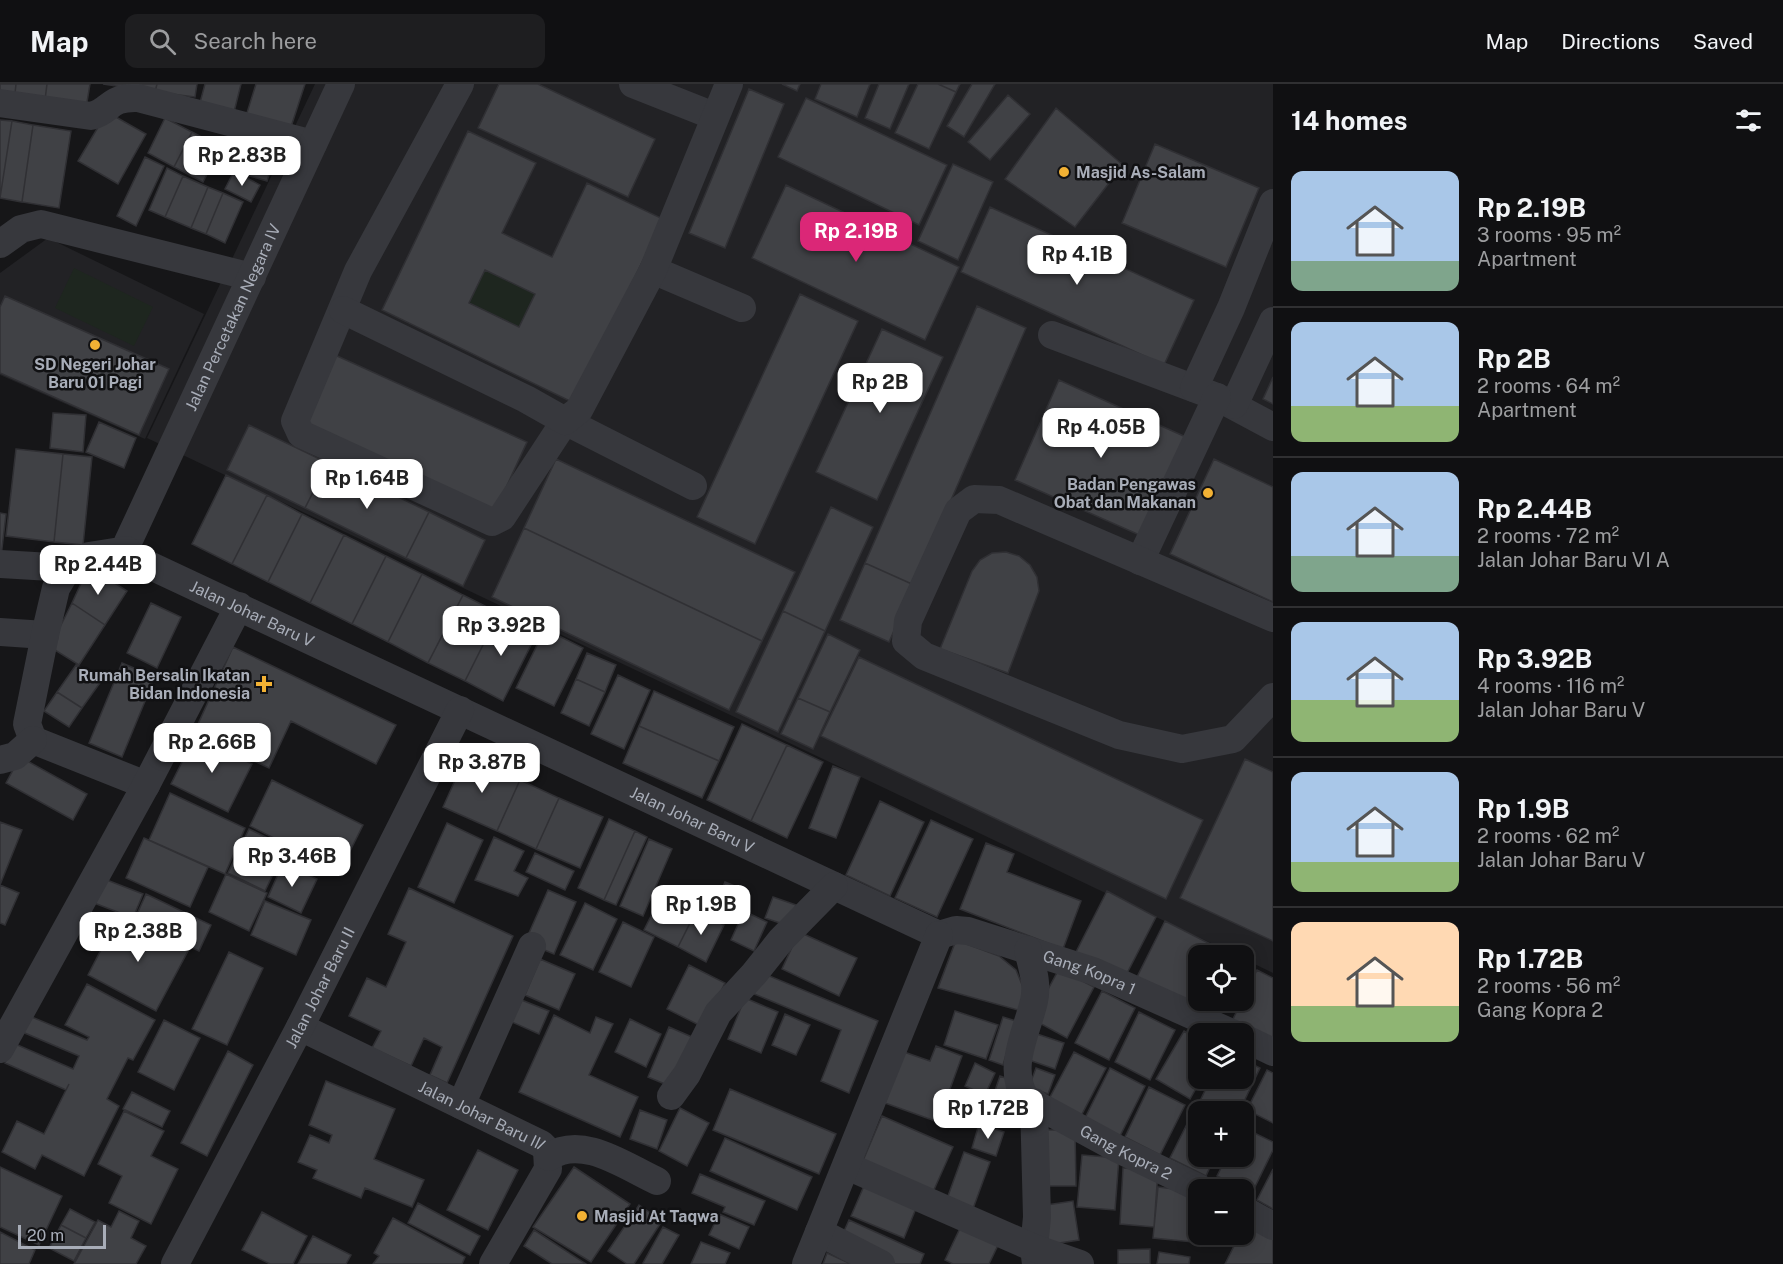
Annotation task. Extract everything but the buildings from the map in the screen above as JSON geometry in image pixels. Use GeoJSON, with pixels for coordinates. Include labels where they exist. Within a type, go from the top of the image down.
{"type":"FeatureCollection","features":[{"type":"Feature","properties":{"kind":"street","name":"Jalan Percetakan Negara IV"},"geometry":{"type":"LineString","coordinates":[[127,550],[128,542],[341,84]]}},
{"type":"Feature","properties":{"kind":"street"},"geometry":{"type":"LineString","coordinates":[[460,84],[358,271],[295,421],[301,434],[492,522],[502,517],[565,422],[579,410],[653,270],[729,84]]}},
{"type":"Feature","properties":{"kind":"street"},"geometry":{"type":"LineString","coordinates":[[633,84],[714,117]]}},
{"type":"Feature","properties":{"kind":"street"},"geometry":{"type":"LineString","coordinates":[[0,103],[91,116],[98,114],[113,101],[138,98],[313,144]]}},
{"type":"Feature","properties":{"kind":"street"},"geometry":{"type":"LineString","coordinates":[[1215,396],[1231,308],[1273,203]]}},
{"type":"Feature","properties":{"kind":"street"},"geometry":{"type":"LineString","coordinates":[[0,244],[21,229],[41,224],[252,277]]}},
{"type":"Feature","properties":{"kind":"street"},"geometry":{"type":"LineString","coordinates":[[653,270],[742,308]]}},
{"type":"Feature","properties":{"kind":"street"},"geometry":{"type":"LineString","coordinates":[[342,310],[526,399],[565,422],[693,486]]}},
{"type":"Feature","properties":{"kind":"street"},"geometry":{"type":"LineString","coordinates":[[1140,561],[1215,396],[1273,321]]}},
{"type":"Feature","properties":{"kind":"street"},"geometry":{"type":"LineString","coordinates":[[1052,335],[1215,396],[1273,427]]}},
{"type":"Feature","properties":{"kind":"street"},"geometry":{"type":"LineString","coordinates":[[1273,618],[999,500],[974,500],[958,511],[908,621],[906,641],[924,656],[1119,735],[1182,749],[1233,739],[1273,698]]}},
{"type":"Feature","properties":{"kind":"street"},"geometry":{"type":"LineString","coordinates":[[127,550],[89,556],[68,568],[56,588],[27,724],[33,740],[146,785]]}},
{"type":"Feature","properties":{"kind":"street","name":"Jalan Johar Baru V"},"geometry":{"type":"LineString","coordinates":[[127,550],[136,559],[939,935]]}},
{"type":"Feature","properties":{"kind":"street"},"geometry":{"type":"LineString","coordinates":[[0,564],[68,568]]}},
{"type":"Feature","properties":{"kind":"street"},"geometry":{"type":"LineString","coordinates":[[0,1049],[146,785],[239,606]]}},
{"type":"Feature","properties":{"kind":"street"},"geometry":{"type":"LineString","coordinates":[[0,632],[45,635]]}},
{"type":"Feature","properties":{"kind":"street","name":"Jalan Johar Baru II"},"geometry":{"type":"LineString","coordinates":[[175,1264],[300,1027],[460,710]]}},
{"type":"Feature","properties":{"kind":"street"},"geometry":{"type":"LineString","coordinates":[[0,760],[15,756],[33,740]]}},
{"type":"Feature","properties":{"kind":"street"},"geometry":{"type":"LineString","coordinates":[[671,1096],[687,1074],[718,1013],[754,975],[781,940],[834,886]]}},
{"type":"Feature","properties":{"kind":"street","name":"Gang Kopra 1"},"geometry":{"type":"LineString","coordinates":[[939,935],[956,930],[968,931],[1093,971],[1209,1023]]}},
{"type":"Feature","properties":{"kind":"street"},"geometry":{"type":"LineString","coordinates":[[806,1264],[939,935]]}},
{"type":"Feature","properties":{"kind":"street"},"geometry":{"type":"LineString","coordinates":[[461,1105],[532,946]]}},
{"type":"Feature","properties":{"kind":"street","name":"Gang Kopra 2"},"geometry":{"type":"LineString","coordinates":[[1028,950],[1036,979],[1034,1000],[1019,1053],[1019,1087],[1026,1099],[1118,1149],[1188,1183]]}},
{"type":"Feature","properties":{"kind":"street","name":"Jalan Johar Baru III"},"geometry":{"type":"LineString","coordinates":[[300,1027],[541,1144],[547,1150],[548,1168],[493,1264]]}},
{"type":"Feature","properties":{"kind":"street"},"geometry":{"type":"LineString","coordinates":[[1254,1043],[1273,1052]]}},
{"type":"Feature","properties":{"kind":"street"},"geometry":{"type":"LineString","coordinates":[[1034,1102],[1037,1217],[1035,1256]]}},
{"type":"Feature","properties":{"kind":"street"},"geometry":{"type":"LineString","coordinates":[[549,1157],[560,1150],[578,1148],[594,1152],[657,1181]]}},
{"type":"Feature","properties":{"kind":"street"},"geometry":{"type":"LineString","coordinates":[[847,1166],[1035,1256],[1080,1264]]}},
{"type":"Feature","properties":{"kind":"street"},"geometry":{"type":"LineString","coordinates":[[1254,1216],[1273,1226]]}},
{"type":"Feature","properties":{"kind":"street"},"geometry":{"type":"LineString","coordinates":[[819,1232],[881,1264]]}},
{"type":"Feature","properties":{"kind":"shaded area"},"geometry":{"type":"Polygon","coordinates":[[[315,84],[1273,84],[1273,973],[1254,964],[1254,945],[1215,945],[147,438],[315,84]]]}},
{"type":"Feature","properties":{"kind":"shaded area","name":"SD Negeri Johar Baru 01 Pagi"},"geometry":{"type":"Polygon","coordinates":[[[48,238],[204,314],[145,439],[0,375],[0,273],[48,238]]]}},
{"type":"Feature","properties":{"kind":"shaded area"},"geometry":{"type":"Polygon","coordinates":[[[74,268],[153,307],[134,346],[55,308],[74,268]]]}},
{"type":"Feature","properties":{"kind":"shaded area"},"geometry":{"type":"Polygon","coordinates":[[[485,270],[535,294],[519,327],[469,303],[485,270]]]}},
{"type":"Feature","properties":{"kind":"place","name":"Masjid As-Salam"},"geometry":{"type":"Point","coordinates":[1064,172]}},
{"type":"Feature","properties":{"kind":"place","name":"SD Negeri Johar Baru 01 Pagi"},"geometry":{"type":"Point","coordinates":[95,345]}},
{"type":"Feature","properties":{"kind":"place","name":"Badan Pengawas Obat dan Makanan"},"geometry":{"type":"Point","coordinates":[1208,493]}},
{"type":"Feature","properties":{"kind":"place","name":"Rumah Bersalin Ikatan Bidan Indonesia"},"geometry":{"type":"Point","coordinates":[264,684]}},
{"type":"Feature","properties":{"kind":"place","name":"Masjid At Taqwa"},"geometry":{"type":"Point","coordinates":[582,1216]}}]}
